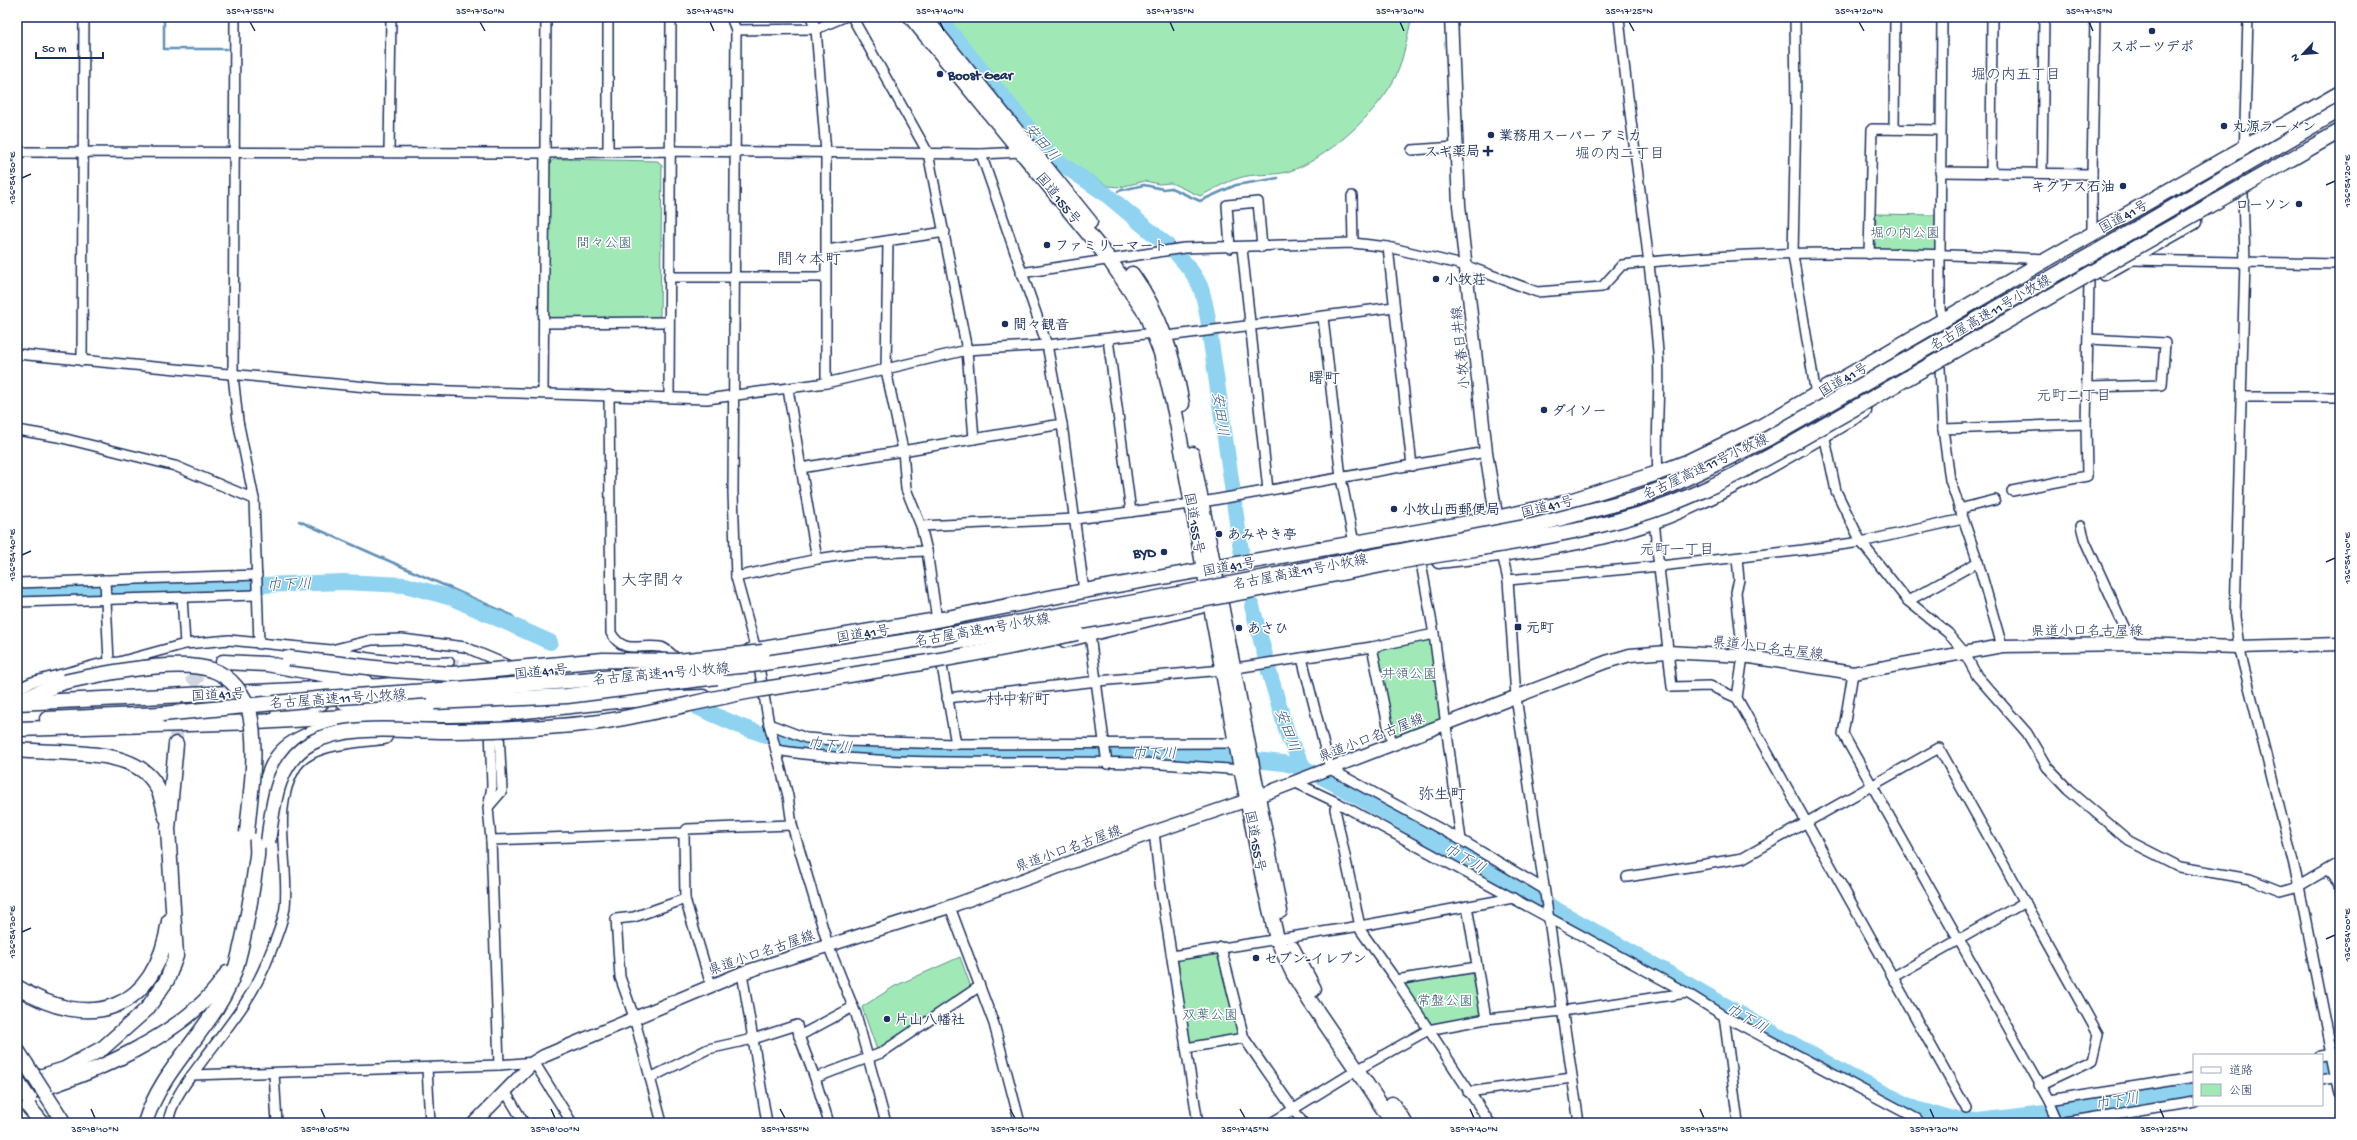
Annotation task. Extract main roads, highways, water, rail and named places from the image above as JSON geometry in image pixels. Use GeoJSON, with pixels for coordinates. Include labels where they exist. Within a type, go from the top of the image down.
{"type":"FeatureCollection","features":[{"type":"Feature","properties":{"kind":"highway","name":"国道155号"},"geometry":{"type":"LineString","coordinates":[[911,17],[1021,152],[1147,295],[1159,336],[1174,362],[1196,503],[1228,669],[1241,748],[1254,798],[1265,888],[1296,979],[1404,1123]]}},
{"type":"Feature","properties":{"kind":"highway","name":"国道155号"},"geometry":{"type":"LineString","coordinates":[[924,17],[1114,258]]}},
{"type":"Feature","properties":{"kind":"highway","name":"国道41号"},"geometry":{"type":"LineString","coordinates":[[17,702],[381,686],[756,650],[937,620],[1084,591],[1496,518],[1560,504],[1658,474],[1687,462],[1760,427],[2048,259],[2340,93]]}},
{"type":"Feature","properties":{"kind":"highway","name":"名古屋高速11号小牧線"},"geometry":{"type":"LineString","coordinates":[[17,720],[162,714],[328,698],[569,681],[752,664],[941,636],[1226,586],[1529,526],[1634,499],[1672,485],[1767,439],[2096,252],[2340,110]]}},
{"type":"Feature","properties":{"kind":"highway"},"geometry":{"type":"LineString","coordinates":[[2096,252],[2120,245],[2340,118]]}},
{"type":"Feature","properties":{"kind":"highway","name":"名古屋高速11号小牧線"},"geometry":{"type":"LineString","coordinates":[[1149,610],[1456,551],[1540,539],[1640,514],[1678,500],[1747,469],[2032,308],[2340,131]]}},
{"type":"Feature","properties":{"kind":"highway","name":"国道41号"},"geometry":{"type":"LineString","coordinates":[[17,729],[257,722],[380,715],[498,714],[616,701],[764,695],[942,666],[1090,635],[1215,603],[1421,563],[1553,548],[1654,521],[1723,491],[2102,273],[2130,260],[2340,138]]}},
{"type":"Feature","properties":{"kind":"highway"},"geometry":{"type":"LineString","coordinates":[[1456,551],[1589,522],[1652,502],[1786,436],[2023,302],[2102,273]]}},
{"type":"Feature","properties":{"kind":"highway"},"geometry":{"type":"LineString","coordinates":[[257,722],[314,704],[325,703],[434,702],[567,696],[619,690],[883,654],[1149,610]]}},
{"type":"Feature","properties":{"kind":"highway"},"geometry":{"type":"LineString","coordinates":[[258,854],[268,842],[275,795],[280,780],[288,766],[302,749],[331,735],[358,731],[507,730],[608,720],[749,692],[1012,647],[1118,623],[1149,610]]}},
{"type":"Feature","properties":{"kind":"highway"},"geometry":{"type":"LineString","coordinates":[[381,686],[340,676],[267,664],[219,663],[238,657],[255,656],[289,658],[393,670],[471,673],[527,665],[603,660],[695,660],[862,638],[941,636]]}},
{"type":"Feature","properties":{"kind":"highway"},"geometry":{"type":"LineString","coordinates":[[17,702],[64,682],[102,674],[187,666],[212,670],[231,681],[246,704],[252,727],[247,833],[258,854]]}},
{"type":"Feature","properties":{"kind":"highway"},"geometry":{"type":"LineString","coordinates":[[145,1123],[150,1107],[168,1072],[207,1021],[228,987],[241,942],[258,854],[257,836],[266,786],[277,759],[294,742],[312,734],[350,724],[375,721],[380,715]]}},
{"type":"Feature","properties":{"kind":"highway"},"geometry":{"type":"LineString","coordinates":[[17,1084],[47,1076],[86,1059],[120,1034],[147,1009],[167,980],[176,956],[168,829],[176,744]]}},
{"type":"Feature","properties":{"kind":"highway"},"geometry":{"type":"LineString","coordinates":[[17,750],[99,756],[116,759],[142,770],[157,787],[168,829]]}},
{"type":"Feature","properties":{"kind":"highway"},"geometry":{"type":"LineString","coordinates":[[17,987],[48,1004],[70,1009],[96,1010],[125,1000],[137,992],[156,970],[166,940],[171,893]]}},
{"type":"Feature","properties":{"kind":"highway"},"geometry":{"type":"LineString","coordinates":[[21,1096],[51,1087],[94,1070],[138,1048],[171,1027],[214,991],[232,964],[241,942]]}},
{"type":"Feature","properties":{"kind":"highway"},"geometry":{"type":"LineString","coordinates":[[17,1050],[64,1123]]}},
{"type":"Feature","properties":{"kind":"highway","name":"国道155号"},"geometry":{"type":"LineString","coordinates":[[1361,1067],[1393,1123]]}},
{"type":"Feature","properties":{"kind":"highway"},"geometry":{"type":"LineString","coordinates":[[17,1081],[21,1096],[44,1123]]}},
{"type":"Feature","properties":{"kind":"main road","name":"小牧春日井線"},"geometry":{"type":"LineString","coordinates":[[1451,17],[1455,147],[1486,452],[1502,554]]}},
{"type":"Feature","properties":{"kind":"main road","name":"県道小口名古屋線"},"geometry":{"type":"LineString","coordinates":[[474,1123],[534,1062],[560,1048],[711,985],[742,973],[950,907],[1154,832],[1254,798],[1606,662],[1630,655],[1667,652],[1743,656],[1853,673],[2002,646],[2132,644],[2239,647],[2340,644]]}},
{"type":"Feature","properties":{"kind":"waterway"},"geometry":{"type":"LineString","coordinates":[[164,17],[164,49],[226,49]]}},
{"type":"Feature","properties":{"kind":"waterway","name":"安田川"},"geometry":{"type":"LineString","coordinates":[[938,17],[1053,158],[1107,195],[1167,245]]}},
{"type":"Feature","properties":{"kind":"waterway"},"geometry":{"type":"LineString","coordinates":[[1118,191],[1144,185],[1163,189],[1171,188],[1200,201],[1236,185],[1278,178]]}},
{"type":"Feature","properties":{"kind":"waterway","name":"安田川"},"geometry":{"type":"LineString","coordinates":[[1177,254],[1197,279],[1203,294],[1209,325]]}},
{"type":"Feature","properties":{"kind":"waterway","name":"安田川"},"geometry":{"type":"LineString","coordinates":[[1210,335],[1233,493]]}},
{"type":"Feature","properties":{"kind":"waterway","name":"安田川"},"geometry":{"type":"LineString","coordinates":[[1234,502],[1241,550]]}},
{"type":"Feature","properties":{"kind":"waterway"},"geometry":{"type":"LineString","coordinates":[[299,521],[511,615],[528,632]]}},
{"type":"Feature","properties":{"kind":"waterway","name":"巾下川"},"geometry":{"type":"LineString","coordinates":[[17,594],[343,582],[405,585],[452,598],[550,642]]}},
{"type":"Feature","properties":{"kind":"waterway","name":"安田川"},"geometry":{"type":"LineString","coordinates":[[1252,606],[1266,659]]}},
{"type":"Feature","properties":{"kind":"waterway","name":"安田川"},"geometry":{"type":"LineString","coordinates":[[1268,668],[1289,739],[1304,768]]}},
{"type":"Feature","properties":{"kind":"waterway","name":"巾下川"},"geometry":{"type":"LineString","coordinates":[[699,708],[742,727],[771,737],[833,747],[972,753],[1203,754],[1283,763],[1304,768],[1337,785],[1851,1077],[1916,1109],[1950,1119],[1978,1121],[2051,1112],[2193,1088]]}},
{"type":"Feature","properties":{"kind":"waterway","name":"巾下川"},"geometry":{"type":"LineString","coordinates":[[2323,1066],[2340,1063]]}},
{"type":"Feature","properties":{"kind":"tunnel"},"geometry":{"type":"LineString","coordinates":[[449,662],[468,667],[472,670],[481,679],[487,691]]}},
{"type":"Feature","properties":{"kind":"tunnel"},"geometry":{"type":"LineString","coordinates":[[176,744],[177,718],[182,697],[193,681],[215,665]]}},
{"type":"Feature","properties":{"kind":"place","name":"スポーツデポ"},"geometry":{"type":"Point","coordinates":[2152,31]}},
{"type":"Feature","properties":{"kind":"place","name":"Boost Gear"},"geometry":{"type":"Point","coordinates":[940,74]}},
{"type":"Feature","properties":{"kind":"place","name":"丸源ラーメン"},"geometry":{"type":"Point","coordinates":[2224,126]}},
{"type":"Feature","properties":{"kind":"place","name":"業務用スーパー アミカ"},"geometry":{"type":"Point","coordinates":[1491,135]}},
{"type":"Feature","properties":{"kind":"place","name":"スギ薬局"},"geometry":{"type":"Point","coordinates":[1488,151]}},
{"type":"Feature","properties":{"kind":"place","name":"キグナス石油"},"geometry":{"type":"Point","coordinates":[2123,186]}},
{"type":"Feature","properties":{"kind":"place","name":"ローソン"},"geometry":{"type":"Point","coordinates":[2299,204]}},
{"type":"Feature","properties":{"kind":"place","name":"ファミリーマート"},"geometry":{"type":"Point","coordinates":[1047,245]}},
{"type":"Feature","properties":{"kind":"place","name":"小牧荘"},"geometry":{"type":"Point","coordinates":[1436,279]}},
{"type":"Feature","properties":{"kind":"place","name":"間々観音"},"geometry":{"type":"Point","coordinates":[1005,324]}},
{"type":"Feature","properties":{"kind":"place","name":"ダイソー"},"geometry":{"type":"Point","coordinates":[1544,410]}},
{"type":"Feature","properties":{"kind":"place","name":"小牧山西郵便局"},"geometry":{"type":"Point","coordinates":[1394,509]}},
{"type":"Feature","properties":{"kind":"place","name":"あみやき亭"},"geometry":{"type":"Point","coordinates":[1219,534]}},
{"type":"Feature","properties":{"kind":"place","name":"BYD"},"geometry":{"type":"Point","coordinates":[1164,552]}},
{"type":"Feature","properties":{"kind":"place","name":"元町"},"geometry":{"type":"Point","coordinates":[1518,627]}},
{"type":"Feature","properties":{"kind":"place","name":"あさひ"},"geometry":{"type":"Point","coordinates":[1239,628]}},
{"type":"Feature","properties":{"kind":"place","name":"セブン-イレブン"},"geometry":{"type":"Point","coordinates":[1256,958]}},
{"type":"Feature","properties":{"kind":"place","name":"片山八幡社"},"geometry":{"type":"Point","coordinates":[887,1019]}},
{"type":"Feature","properties":{"kind":"district","name":"堀の内五丁目"},"geometry":{"type":"Point","coordinates":[2016,74]}},
{"type":"Feature","properties":{"kind":"district","name":"堀の内二丁目"},"geometry":{"type":"Point","coordinates":[1620,153]}},
{"type":"Feature","properties":{"kind":"district","name":"間々本町"},"geometry":{"type":"Point","coordinates":[809,258]}},
{"type":"Feature","properties":{"kind":"district","name":"曙町"},"geometry":{"type":"Point","coordinates":[1324,377]}},
{"type":"Feature","properties":{"kind":"district","name":"元町二丁目"},"geometry":{"type":"Point","coordinates":[2074,395]}},
{"type":"Feature","properties":{"kind":"district","name":"元町一丁目"},"geometry":{"type":"Point","coordinates":[1677,549]}},
{"type":"Feature","properties":{"kind":"district","name":"大字間々"},"geometry":{"type":"Point","coordinates":[653,579]}},
{"type":"Feature","properties":{"kind":"district","name":"村中新町"},"geometry":{"type":"Point","coordinates":[1018,698]}},
{"type":"Feature","properties":{"kind":"district","name":"弥生町"},"geometry":{"type":"Point","coordinates":[1442,793]}},
{"type":"Feature","properties":{"kind":"park label","name":"堀の内公園"},"geometry":{"type":"Point","coordinates":[1905,232]}},
{"type":"Feature","properties":{"kind":"park label","name":"間々公園"},"geometry":{"type":"Point","coordinates":[604,242]}},
{"type":"Feature","properties":{"kind":"park label","name":"井領公園"},"geometry":{"type":"Point","coordinates":[1409,673]}},
{"type":"Feature","properties":{"kind":"park label","name":"常盤公園"},"geometry":{"type":"Point","coordinates":[1445,1000]}},
{"type":"Feature","properties":{"kind":"park label","name":"双葉公園"},"geometry":{"type":"Point","coordinates":[1210,1014]}}]}
